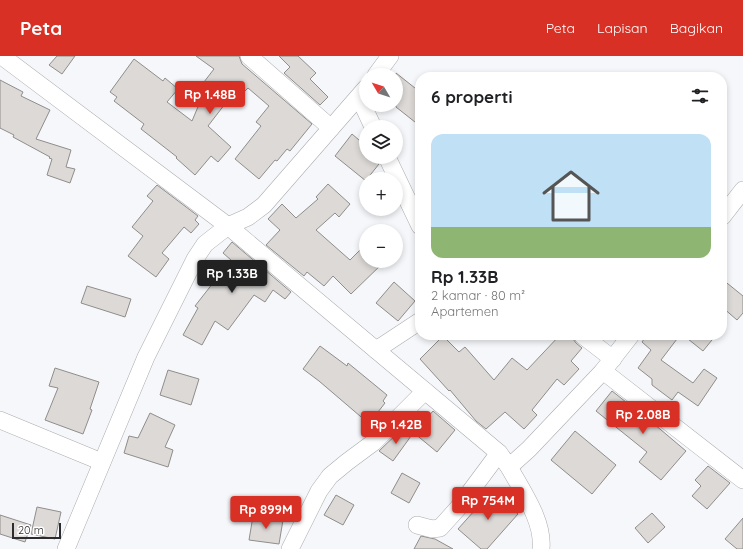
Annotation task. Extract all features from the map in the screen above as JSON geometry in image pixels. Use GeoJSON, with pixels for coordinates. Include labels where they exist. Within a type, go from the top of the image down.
{"type":"FeatureCollection","features":[{"type":"Feature","properties":{"kind":"street"},"geometry":{"type":"LineString","coordinates":[[0,62],[2,56],[228,226],[499,453],[512,465],[540,528],[542,542],[541,549]]}},
{"type":"Feature","properties":{"kind":"street"},"geometry":{"type":"LineString","coordinates":[[249,56],[334,126]]}},
{"type":"Feature","properties":{"kind":"street"},"geometry":{"type":"LineString","coordinates":[[381,68],[390,56]]}},
{"type":"Feature","properties":{"kind":"street"},"geometry":{"type":"LineString","coordinates":[[66,549],[146,357],[195,259],[205,244],[228,226],[248,218],[264,205],[359,96]]}},
{"type":"Feature","properties":{"kind":"street"},"geometry":{"type":"LineString","coordinates":[[390,164],[415,216]]}},
{"type":"Feature","properties":{"kind":"street"},"geometry":{"type":"LineString","coordinates":[[727,211],[743,190]]}},
{"type":"Feature","properties":{"kind":"street"},"geometry":{"type":"LineString","coordinates":[[376,350],[415,324]]}},
{"type":"Feature","properties":{"kind":"street"},"geometry":{"type":"LineString","coordinates":[[586,340],[608,365],[743,480]]}},
{"type":"Feature","properties":{"kind":"street"},"geometry":{"type":"LineString","coordinates":[[512,465],[530,449],[608,365],[627,340]]}},
{"type":"Feature","properties":{"kind":"street"},"geometry":{"type":"LineString","coordinates":[[290,549],[319,491],[330,476],[374,442],[425,391]]}},
{"type":"Feature","properties":{"kind":"street"},"geometry":{"type":"LineString","coordinates":[[0,420],[102,462]]}},
{"type":"Feature","properties":{"kind":"street"},"geometry":{"type":"LineString","coordinates":[[417,525],[440,528],[458,508],[499,453]]}},
{"type":"Feature","properties":{"kind":"building"},"geometry":{"type":"Polygon","coordinates":[[[57,56],[75,56],[62,74],[49,65],[57,56]]]}},
{"type":"Feature","properties":{"kind":"building"},"geometry":{"type":"Polygon","coordinates":[[[196,56],[239,56],[242,64],[312,124],[290,151],[287,149],[277,161],[275,160],[259,179],[235,159],[261,126],[256,122],[269,106],[248,88],[244,92],[238,87],[208,126],[231,147],[218,162],[211,156],[195,175],[176,158],[177,157],[141,129],[144,124],[114,101],[117,97],[110,92],[134,59],[163,81],[165,78],[178,89],[167,102],[192,121],[203,95],[197,91],[214,69],[196,56]]]}},
{"type":"Feature","properties":{"kind":"building"},"geometry":{"type":"Polygon","coordinates":[[[279,56],[298,56],[316,73],[310,79],[328,97],[320,105],[284,73],[290,67],[279,56]]]}},
{"type":"Feature","properties":{"kind":"building"},"geometry":{"type":"Polygon","coordinates":[[[403,79],[415,88],[415,122],[402,112],[403,79]]]}},
{"type":"Feature","properties":{"kind":"building"},"geometry":{"type":"Polygon","coordinates":[[[0,80],[23,92],[21,96],[50,110],[36,139],[71,150],[66,167],[75,169],[70,183],[47,175],[52,159],[49,158],[50,157],[13,137],[14,135],[0,128],[0,80]]]}},
{"type":"Feature","properties":{"kind":"building"},"geometry":{"type":"Polygon","coordinates":[[[352,134],[359,140],[359,164],[379,164],[373,172],[359,172],[359,175],[335,156],[352,134]]]}},
{"type":"Feature","properties":{"kind":"building"},"geometry":{"type":"Polygon","coordinates":[[[328,184],[350,204],[339,217],[335,213],[316,230],[350,260],[359,251],[359,268],[378,268],[351,294],[333,276],[324,286],[307,272],[304,276],[266,245],[280,230],[268,219],[282,204],[296,218],[318,199],[316,197],[328,184]]]}},
{"type":"Feature","properties":{"kind":"building"},"geometry":{"type":"Polygon","coordinates":[[[157,185],[198,216],[195,220],[199,224],[191,233],[184,227],[162,253],[169,259],[156,277],[128,256],[143,236],[132,227],[153,201],[147,196],[157,185]]]}},
{"type":"Feature","properties":{"kind":"building"},"geometry":{"type":"Polygon","coordinates":[[[232,242],[291,292],[285,299],[273,290],[265,302],[254,295],[228,330],[215,321],[202,345],[183,335],[198,308],[195,306],[231,260],[223,253],[232,242]]]}},
{"type":"Feature","properties":{"kind":"building"},"geometry":{"type":"Polygon","coordinates":[[[394,282],[415,301],[398,321],[376,303],[394,282]]]}},
{"type":"Feature","properties":{"kind":"building"},"geometry":{"type":"Polygon","coordinates":[[[727,283],[743,296],[743,313],[737,320],[727,311],[727,283]]]}},
{"type":"Feature","properties":{"kind":"building"},"geometry":{"type":"Polygon","coordinates":[[[87,286],[131,299],[125,317],[81,303],[87,286]]]}},
{"type":"Feature","properties":{"kind":"building"},"geometry":{"type":"Polygon","coordinates":[[[439,340],[447,340],[459,352],[465,347],[494,380],[512,358],[527,370],[555,340],[574,340],[582,348],[571,361],[579,369],[564,385],[557,379],[532,410],[537,415],[524,429],[505,412],[486,429],[476,421],[450,390],[449,391],[420,359],[439,340]]]}},
{"type":"Feature","properties":{"kind":"building"},"geometry":{"type":"Polygon","coordinates":[[[643,340],[676,340],[661,360],[693,383],[704,369],[717,378],[698,406],[678,392],[672,400],[652,385],[652,379],[638,368],[651,350],[642,342],[643,340]]]}},
{"type":"Feature","properties":{"kind":"building"},"geometry":{"type":"Polygon","coordinates":[[[689,340],[712,340],[703,351],[689,340]]]}},
{"type":"Feature","properties":{"kind":"building"},"geometry":{"type":"Polygon","coordinates":[[[320,346],[347,366],[348,363],[387,395],[383,401],[385,403],[378,412],[385,417],[374,428],[303,369],[320,346]]]}},
{"type":"Feature","properties":{"kind":"building"},"geometry":{"type":"Polygon","coordinates":[[[55,368],[99,382],[90,409],[92,410],[83,434],[45,420],[58,388],[49,386],[55,368]]]}},
{"type":"Feature","properties":{"kind":"building"},"geometry":{"type":"Polygon","coordinates":[[[168,370],[199,379],[191,405],[160,395],[168,370]]]}},
{"type":"Feature","properties":{"kind":"building"},"geometry":{"type":"Polygon","coordinates":[[[612,391],[686,451],[661,480],[639,462],[647,452],[596,411],[612,391]]]}},
{"type":"Feature","properties":{"kind":"building"},"geometry":{"type":"Polygon","coordinates":[[[433,411],[455,430],[437,452],[414,433],[433,411]]]}},
{"type":"Feature","properties":{"kind":"building"},"geometry":{"type":"Polygon","coordinates":[[[150,413],[175,425],[165,447],[173,450],[168,467],[124,453],[129,436],[138,438],[150,413]]]}},
{"type":"Feature","properties":{"kind":"building"},"geometry":{"type":"Polygon","coordinates":[[[402,429],[411,436],[393,461],[379,451],[402,429]]]}},
{"type":"Feature","properties":{"kind":"building"},"geometry":{"type":"Polygon","coordinates":[[[575,431],[616,465],[592,494],[551,460],[575,431]]]}},
{"type":"Feature","properties":{"kind":"building"},"geometry":{"type":"Polygon","coordinates":[[[708,466],[730,483],[707,509],[692,496],[701,486],[695,480],[708,466]]]}},
{"type":"Feature","properties":{"kind":"building"},"geometry":{"type":"Polygon","coordinates":[[[402,473],[420,483],[409,503],[391,493],[402,473]]]}},
{"type":"Feature","properties":{"kind":"building"},"geometry":{"type":"Polygon","coordinates":[[[492,491],[518,514],[487,549],[481,549],[458,529],[492,491]]]}},
{"type":"Feature","properties":{"kind":"building"},"geometry":{"type":"Polygon","coordinates":[[[336,495],[354,505],[343,525],[324,515],[336,495]]]}},
{"type":"Feature","properties":{"kind":"building"},"geometry":{"type":"Polygon","coordinates":[[[37,507],[61,512],[55,539],[31,534],[37,507]]]}},
{"type":"Feature","properties":{"kind":"building"},"geometry":{"type":"Polygon","coordinates":[[[652,513],[665,527],[648,543],[635,528],[652,513]]]}},
{"type":"Feature","properties":{"kind":"building"},"geometry":{"type":"Polygon","coordinates":[[[0,515],[31,525],[25,542],[0,534],[0,515]]]}},
{"type":"Feature","properties":{"kind":"building"},"geometry":{"type":"Polygon","coordinates":[[[253,516],[283,520],[279,544],[249,540],[253,516]]]}},
{"type":"Feature","properties":{"kind":"building"},"geometry":{"type":"Polygon","coordinates":[[[743,518],[743,549],[737,549],[725,539],[743,518]]]}},
{"type":"Feature","properties":{"kind":"building"},"geometry":{"type":"Polygon","coordinates":[[[421,536],[435,539],[453,549],[414,549],[421,536]]]}}]}
